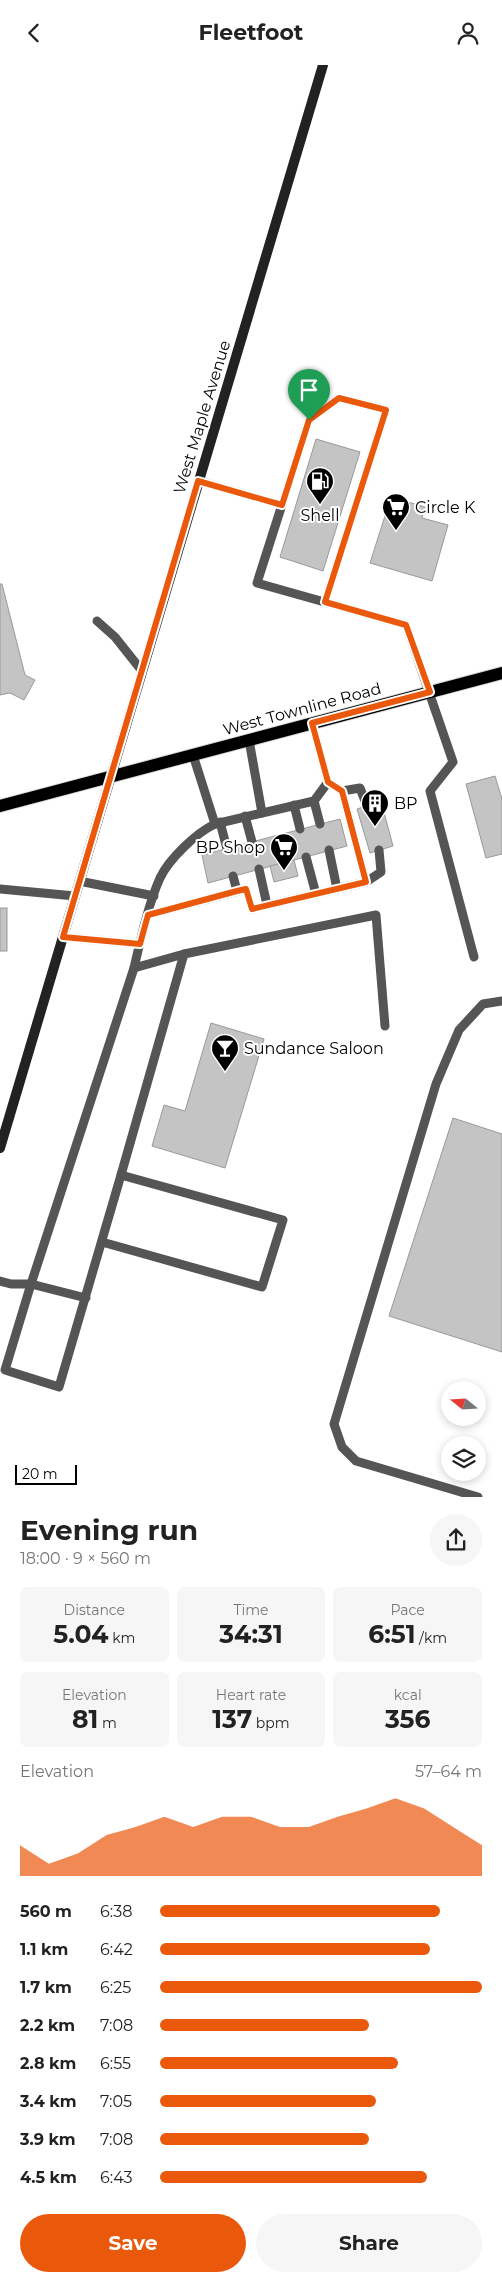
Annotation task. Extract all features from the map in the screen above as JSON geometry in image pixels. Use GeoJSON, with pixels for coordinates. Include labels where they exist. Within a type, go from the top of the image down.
{"type":"FeatureCollection","features":[{"type":"Feature","properties":{"kind":"main road","name":"West Maple Avenue"},"geometry":{"type":"LineString","coordinates":[[0,1148],[323,65]]}},
{"type":"Feature","properties":{"kind":"main road","name":"West Townline Road"},"geometry":{"type":"LineString","coordinates":[[0,806],[502,673]]}},
{"type":"Feature","properties":{"kind":"lane"},"geometry":{"type":"LineString","coordinates":[[325,602],[386,410],[339,398],[309,420],[257,583],[406,625],[453,762],[430,791],[474,957]]}},
{"type":"Feature","properties":{"kind":"lane"},"geometry":{"type":"LineString","coordinates":[[198,481],[282,505]]}},
{"type":"Feature","properties":{"kind":"lane"},"geometry":{"type":"LineString","coordinates":[[98,621],[115,637],[142,671]]}},
{"type":"Feature","properties":{"kind":"lane"},"geometry":{"type":"LineString","coordinates":[[312,723],[328,782],[342,791],[360,788],[366,806]]}},
{"type":"Feature","properties":{"kind":"lane"},"geometry":{"type":"LineString","coordinates":[[249,740],[262,813]]}},
{"type":"Feature","properties":{"kind":"lane"},"geometry":{"type":"LineString","coordinates":[[193,755],[227,849]]}},
{"type":"Feature","properties":{"kind":"lane"},"geometry":{"type":"LineString","coordinates":[[184,954],[59,1387],[5,1370],[134,967],[160,876],[203,829],[217,823],[314,801],[328,782]]}},
{"type":"Feature","properties":{"kind":"lane"},"geometry":{"type":"LineString","coordinates":[[342,791],[366,882]]}},
{"type":"Feature","properties":{"kind":"lane"},"geometry":{"type":"LineString","coordinates":[[314,801],[320,824]]}},
{"type":"Feature","properties":{"kind":"lane"},"geometry":{"type":"LineString","coordinates":[[294,805],[300,829]]}},
{"type":"Feature","properties":{"kind":"lane"},"geometry":{"type":"LineString","coordinates":[[245,816],[252,842]]}},
{"type":"Feature","properties":{"kind":"lane"},"geometry":{"type":"LineString","coordinates":[[328,850],[337,889]]}},
{"type":"Feature","properties":{"kind":"lane"},"geometry":{"type":"LineString","coordinates":[[148,915],[246,889],[252,909],[366,882],[381,872],[379,850]]}},
{"type":"Feature","properties":{"kind":"lane"},"geometry":{"type":"LineString","coordinates":[[306,857],[316,894]]}},
{"type":"Feature","properties":{"kind":"lane"},"geometry":{"type":"LineString","coordinates":[[259,869],[267,905]]}},
{"type":"Feature","properties":{"kind":"lane"},"geometry":{"type":"LineString","coordinates":[[233,876],[237,891]]}},
{"type":"Feature","properties":{"kind":"lane"},"geometry":{"type":"LineString","coordinates":[[79,881],[154,896]]}},
{"type":"Feature","properties":{"kind":"lane"},"geometry":{"type":"LineString","coordinates":[[0,889],[75,896]]}},
{"type":"Feature","properties":{"kind":"lane"},"geometry":{"type":"LineString","coordinates":[[134,967],[184,954],[376,915],[385,1026]]}},
{"type":"Feature","properties":{"kind":"lane"},"geometry":{"type":"LineString","coordinates":[[63,937],[140,944]]}},
{"type":"Feature","properties":{"kind":"lane"},"geometry":{"type":"LineString","coordinates":[[478,1497],[356,1461],[342,1447],[334,1424],[436,1083],[459,1030],[482,1004],[502,1001]]}},
{"type":"Feature","properties":{"kind":"lane"},"geometry":{"type":"LineString","coordinates":[[102,1242],[262,1287],[283,1220],[121,1175]]}},
{"type":"Feature","properties":{"kind":"lane"},"geometry":{"type":"LineString","coordinates":[[0,1281],[11,1284],[31,1284],[86,1297]]}},
{"type":"Feature","properties":{"kind":"building","name":"Shell"},"geometry":{"type":"Polygon","coordinates":[[[316,439],[360,452],[323,571],[280,557],[316,439]]]}},
{"type":"Feature","properties":{"kind":"building"},"geometry":{"type":"Polygon","coordinates":[[[391,497],[425,507],[422,518],[448,525],[432,581],[370,563],[391,497]]]}},
{"type":"Feature","properties":{"kind":"building"},"geometry":{"type":"Polygon","coordinates":[[[0,584],[2,584],[25,675],[35,680],[24,700],[10,693],[0,695],[0,584]]]}},
{"type":"Feature","properties":{"kind":"building"},"geometry":{"type":"Polygon","coordinates":[[[495,776],[502,799],[502,854],[486,858],[466,784],[495,776]]]}},
{"type":"Feature","properties":{"kind":"building","name":"BP"},"geometry":{"type":"Polygon","coordinates":[[[381,801],[393,846],[370,853],[357,809],[381,801]]]}},
{"type":"Feature","properties":{"kind":"building"},"geometry":{"type":"Polygon","coordinates":[[[340,819],[347,846],[208,883],[202,855],[340,819]]]}},
{"type":"Feature","properties":{"kind":"building","name":"BP Shop"},"geometry":{"type":"Polygon","coordinates":[[[294,860],[298,876],[274,882],[270,866],[294,860]]]}},
{"type":"Feature","properties":{"kind":"building"},"geometry":{"type":"Polygon","coordinates":[[[0,908],[7,908],[7,951],[0,951],[0,908]]]}},
{"type":"Feature","properties":{"kind":"building","name":"Sundance Saloon"},"geometry":{"type":"Polygon","coordinates":[[[211,1023],[264,1039],[225,1168],[152,1146],[164,1105],[185,1111],[211,1023]]]}},
{"type":"Feature","properties":{"kind":"building"},"geometry":{"type":"Polygon","coordinates":[[[453,1118],[502,1134],[502,1352],[389,1316],[453,1118]]]}},
{"type":"Feature","properties":{"kind":"place","name":"Shell"},"geometry":{"type":"Point","coordinates":[320,505]}},
{"type":"Feature","properties":{"kind":"place","name":"Circle K"},"geometry":{"type":"Point","coordinates":[396,531]}},
{"type":"Feature","properties":{"kind":"place","name":"BP"},"geometry":{"type":"Point","coordinates":[375,827]}},
{"type":"Feature","properties":{"kind":"place","name":"BP Shop"},"geometry":{"type":"Point","coordinates":[284,871]}},
{"type":"Feature","properties":{"kind":"place","name":"Sundance Saloon"},"geometry":{"type":"Point","coordinates":[225,1072]}},
{"type":"Feature","properties":{"kind":"route"},"geometry":{"type":"LineString","coordinates":[[339,398],[386,410],[325,602],[406,625],[430,692],[312,723],[328,782],[342,791],[366,882],[252,909],[246,889],[148,915],[140,944],[63,937],[198,481],[282,505],[309,420],[339,398]]}}]}
